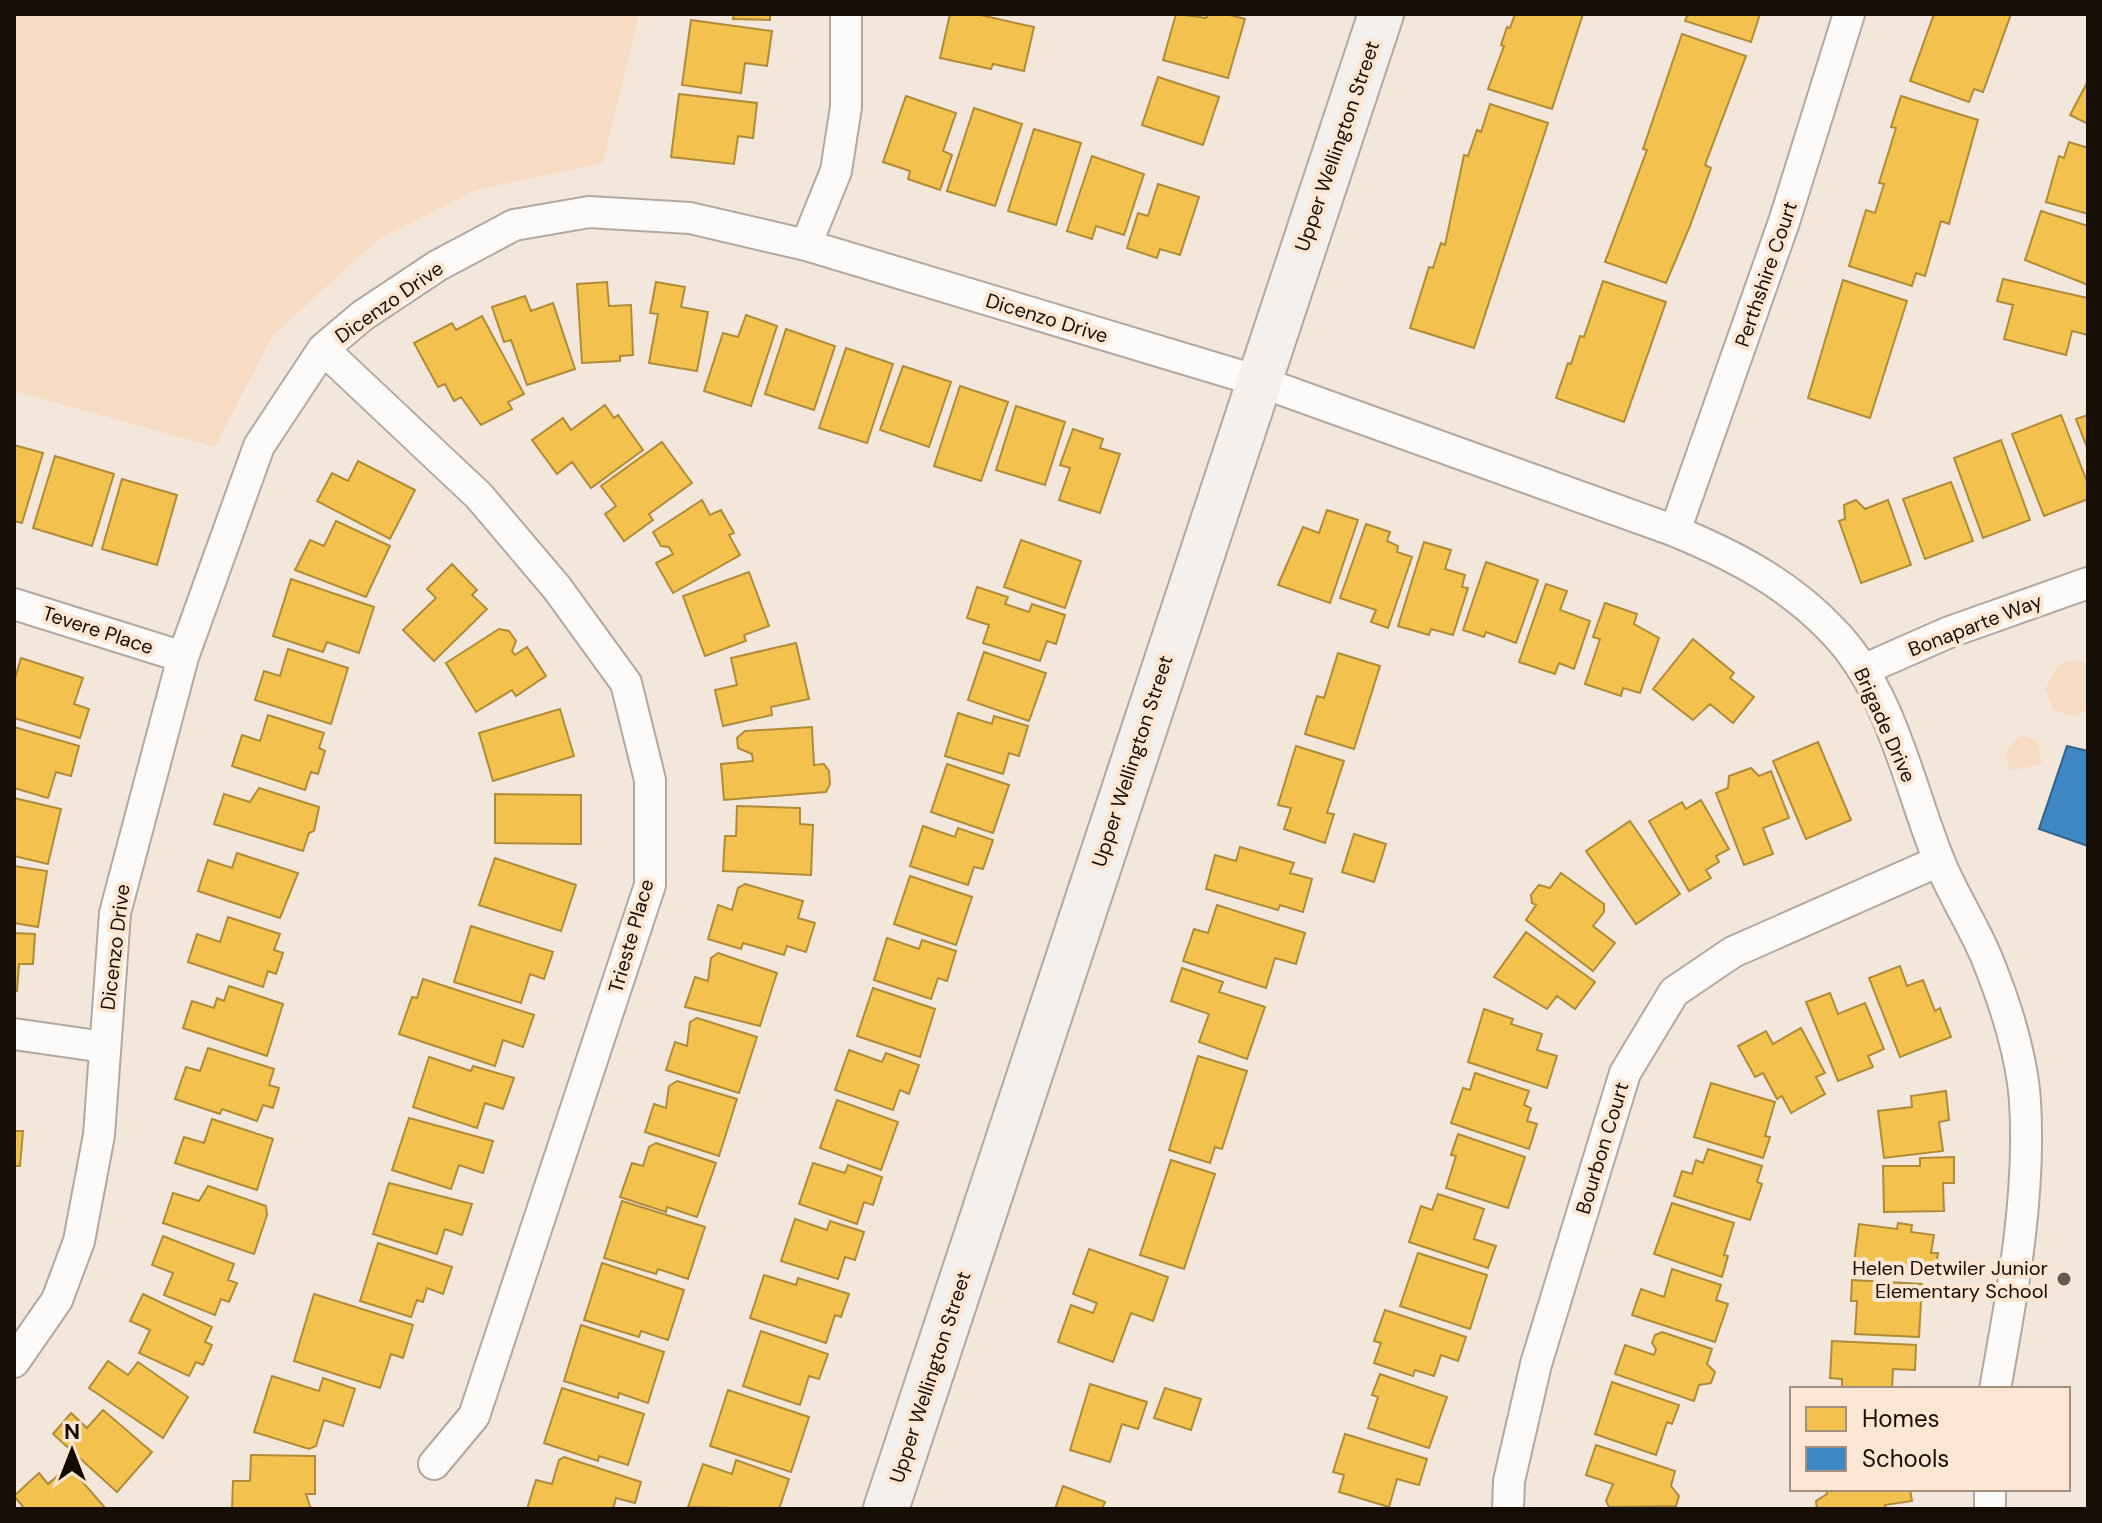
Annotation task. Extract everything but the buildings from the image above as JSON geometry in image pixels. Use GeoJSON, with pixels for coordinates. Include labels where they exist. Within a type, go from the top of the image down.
{"type":"FeatureCollection","features":[{"type":"Feature","properties":{"kind":"main road","name":"Upper Wellington Street"},"geometry":{"type":"LineString","coordinates":[[886,1509],[1381,14]]}},
{"type":"Feature","properties":{"kind":"street"},"geometry":{"type":"LineString","coordinates":[[806,245],[836,171],[846,107],[846,14]]}},
{"type":"Feature","properties":{"kind":"street","name":"Perthshire Court"},"geometry":{"type":"LineString","coordinates":[[1675,531],[1784,222],[1849,14]]}},
{"type":"Feature","properties":{"kind":"street","name":"Dicenzo Drive"},"geometry":{"type":"LineString","coordinates":[[14,1362],[57,1300],[79,1241],[99,1135],[115,913],[183,657],[259,446],[323,349],[362,316],[437,266],[514,225],[589,212],[690,218],[806,245],[1258,381]]}},
{"type":"Feature","properties":{"kind":"street","name":"Trieste Place"},"geometry":{"type":"LineString","coordinates":[[323,349],[479,496],[557,588],[626,683],[650,780],[650,885],[474,1416],[434,1464]]}},
{"type":"Feature","properties":{"kind":"street","name":"Brigade Drive"},"geometry":{"type":"LineString","coordinates":[[1258,381],[1675,531],[1739,558],[1786,588],[1834,631],[1863,670],[1884,713],[1939,861],[1989,963],[2013,1040],[2025,1100],[2016,1268],[1995,1387]]}},
{"type":"Feature","properties":{"kind":"street","name":"Bonaparte Way"},"geometry":{"type":"LineString","coordinates":[[1863,670],[1947,633],[2088,583]]}},
{"type":"Feature","properties":{"kind":"street","name":"Tevere Place"},"geometry":{"type":"LineString","coordinates":[[14,604],[183,657]]}},
{"type":"Feature","properties":{"kind":"street","name":"Bourbon Court"},"geometry":{"type":"LineString","coordinates":[[1508,1509],[1509,1481],[1536,1364],[1625,1073],[1674,992],[1733,952],[1939,861]]}},
{"type":"Feature","properties":{"kind":"street"},"geometry":{"type":"LineString","coordinates":[[14,1034],[104,1047]]}},
{"type":"Feature","properties":{"kind":"shaded area"},"geometry":{"type":"Polygon","coordinates":[[[14,14],[639,15],[603,163],[476,190],[379,239],[273,335],[215,447],[14,391],[14,14]]]}},
{"type":"Feature","properties":{"kind":"shaded area"},"geometry":{"type":"Polygon","coordinates":[[[2073,660],[2088,663],[2088,709],[2075,717],[2054,710],[2045,689],[2059,664],[2073,660]]]}},
{"type":"Feature","properties":{"kind":"shaded area"},"geometry":{"type":"Polygon","coordinates":[[[2021,735],[2038,741],[2042,764],[2010,771],[2008,751],[2021,735]]]}},
{"type":"Feature","properties":{"kind":"place","name":"Helen Detwiler Junior Elementary School"},"geometry":{"type":"Point","coordinates":[2064,1279]}}]}
